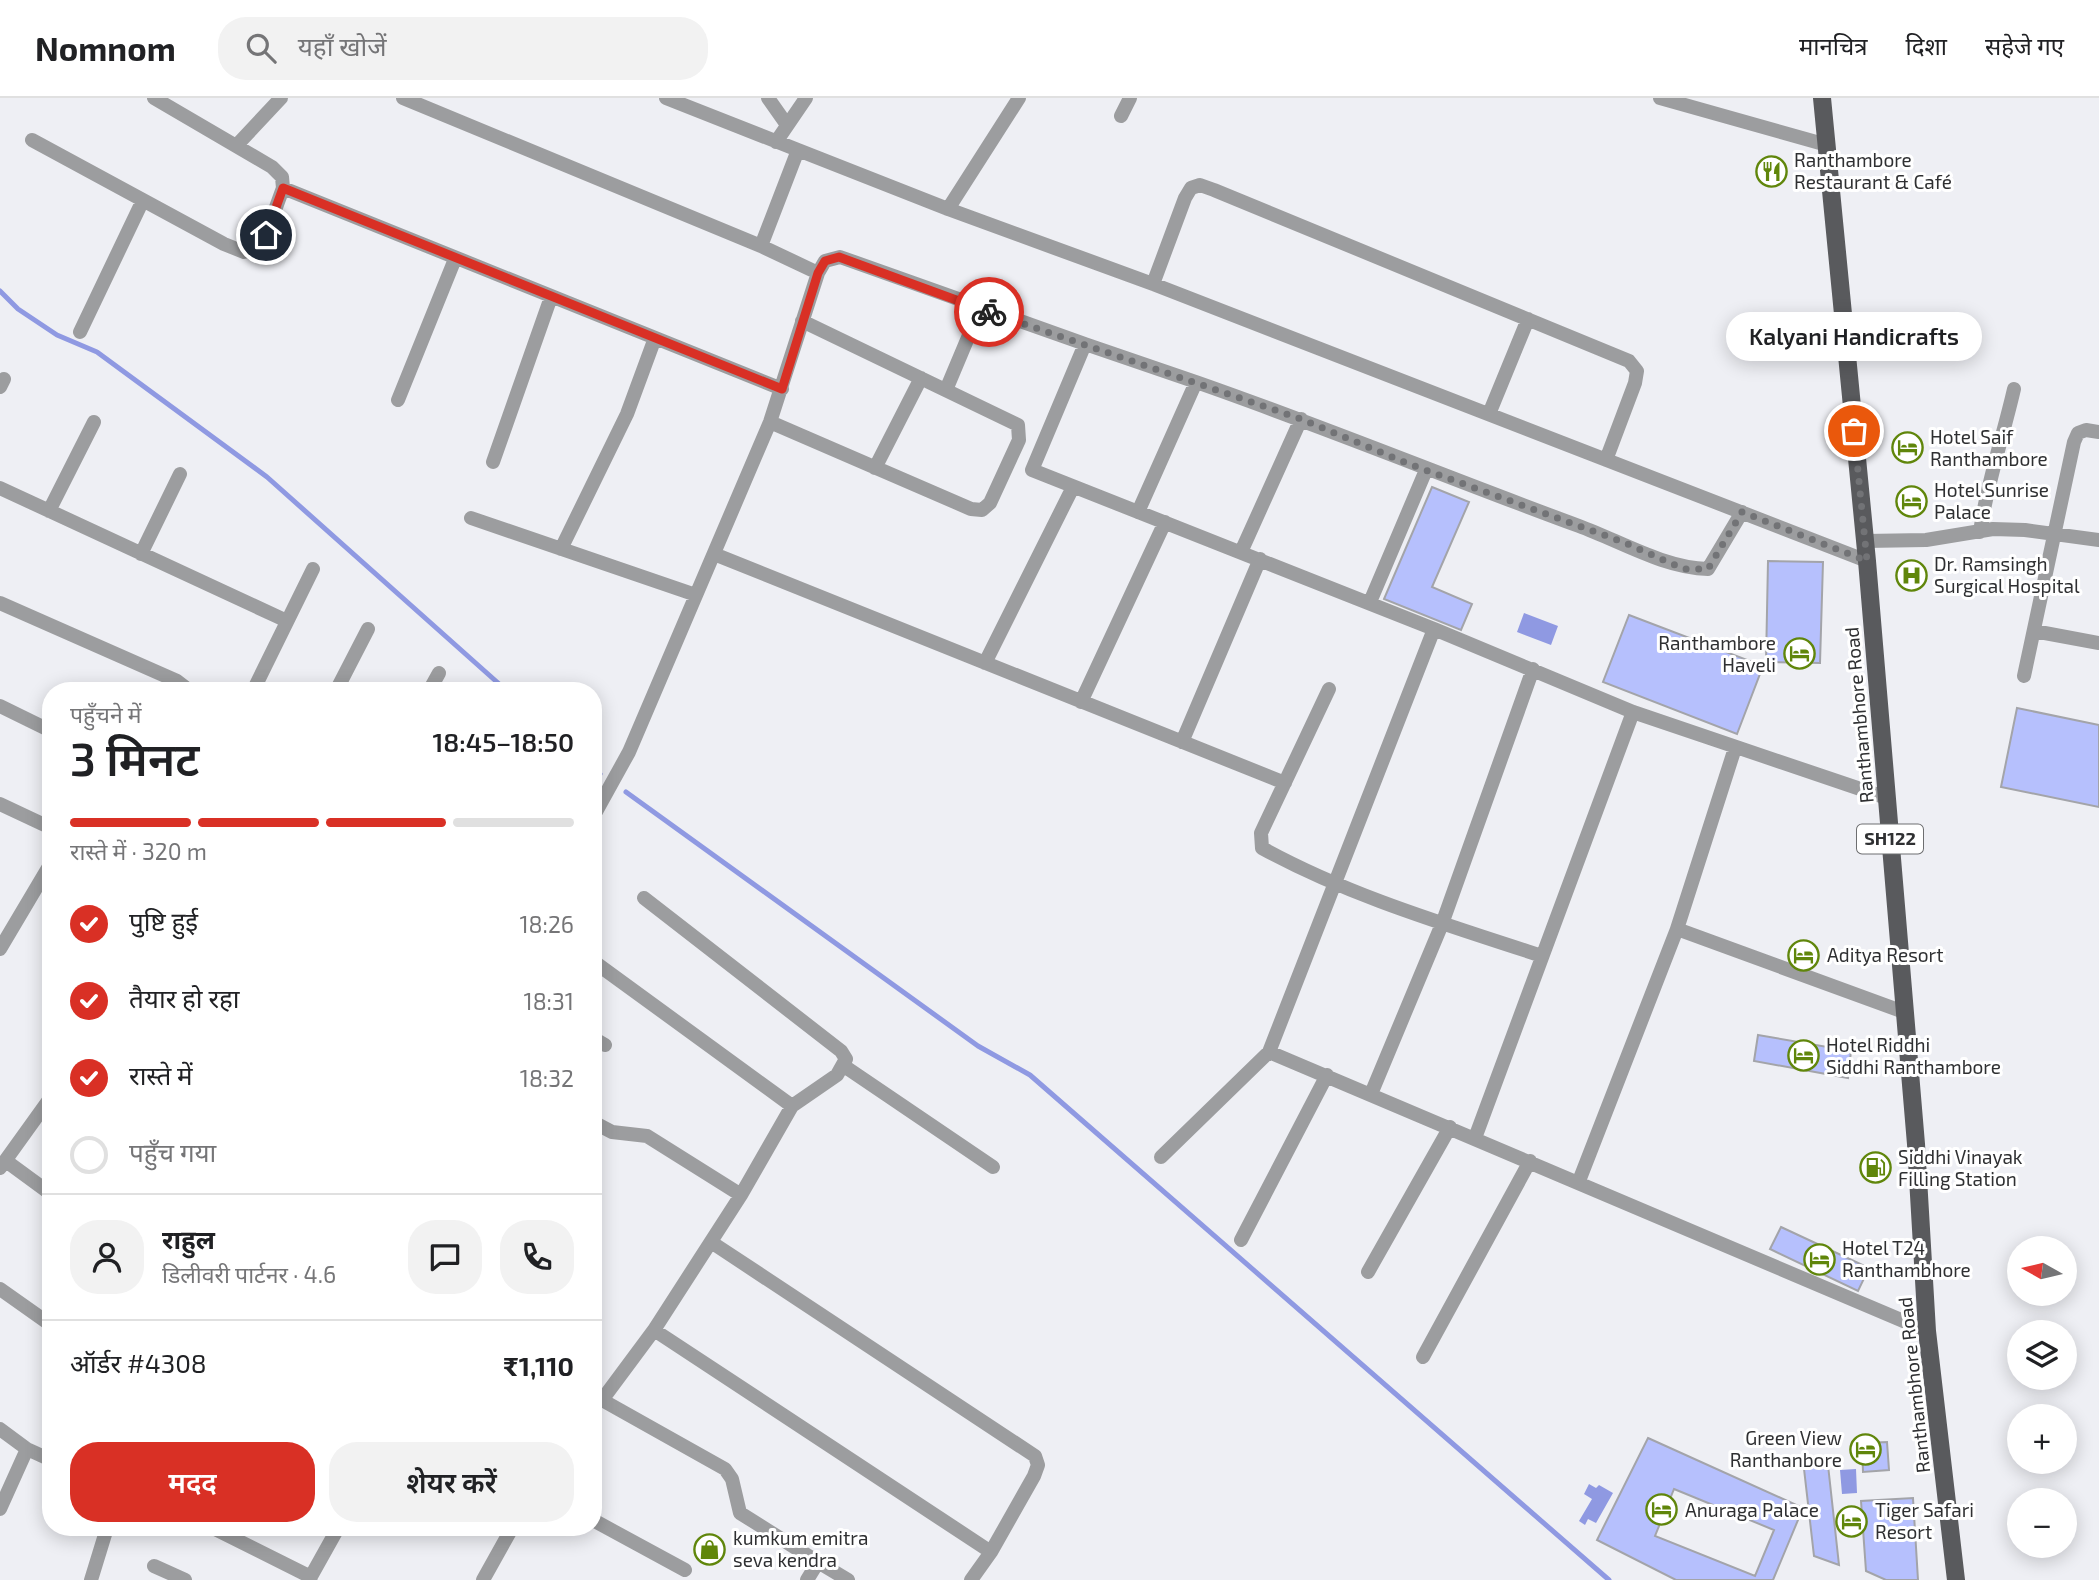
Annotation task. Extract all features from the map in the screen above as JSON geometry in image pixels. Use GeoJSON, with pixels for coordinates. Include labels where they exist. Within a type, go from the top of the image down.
{"type":"FeatureCollection","features":[{"type":"Feature","properties":{"kind":"main road","name":"Ranthambhore Road"},"geometry":{"type":"LineString","coordinates":[[1822,98],[1867,561],[1905,1012],[1927,1331],[1956,1580]]}},
{"type":"Feature","properties":{"kind":"street"},"geometry":{"type":"LineString","coordinates":[[32,140],[244,252],[257,247],[266,235],[283,188],[282,177],[272,167],[154,98]]}},
{"type":"Feature","properties":{"kind":"street"},"geometry":{"type":"LineString","coordinates":[[236,146],[281,98]]}},
{"type":"Feature","properties":{"kind":"street"},"geometry":{"type":"LineString","coordinates":[[403,98],[761,246],[818,273]]}},
{"type":"Feature","properties":{"kind":"street"},"geometry":{"type":"LineString","coordinates":[[666,98],[948,209],[1153,284],[1867,561]]}},
{"type":"Feature","properties":{"kind":"street"},"geometry":{"type":"LineString","coordinates":[[768,98],[787,124]]}},
{"type":"Feature","properties":{"kind":"street"},"geometry":{"type":"LineString","coordinates":[[776,142],[806,98]]}},
{"type":"Feature","properties":{"kind":"street"},"geometry":{"type":"LineString","coordinates":[[948,209],[1019,98]]}},
{"type":"Feature","properties":{"kind":"street"},"geometry":{"type":"LineString","coordinates":[[1121,116],[1130,98]]}},
{"type":"Feature","properties":{"kind":"street"},"geometry":{"type":"LineString","coordinates":[[1660,98],[1827,145]]}},
{"type":"Feature","properties":{"kind":"street"},"geometry":{"type":"LineString","coordinates":[[761,246],[798,150]]}},
{"type":"Feature","properties":{"kind":"street"},"geometry":{"type":"LineString","coordinates":[[1153,284],[1185,198],[1191,188],[1200,185],[1629,361],[1637,370],[1635,383],[1606,460]]}},
{"type":"Feature","properties":{"kind":"street"},"geometry":{"type":"LineString","coordinates":[[283,188],[782,389]]}},
{"type":"Feature","properties":{"kind":"street"},"geometry":{"type":"LineString","coordinates":[[80,332],[143,200]]}},
{"type":"Feature","properties":{"kind":"street"},"geometry":{"type":"LineString","coordinates":[[602,801],[629,752],[770,422],[818,273],[825,261],[839,257],[980,309],[1301,419],[1426,470],[1623,542],[1684,569],[1708,569],[1742,512]]}},
{"type":"Feature","properties":{"kind":"street"},"geometry":{"type":"LineString","coordinates":[[398,400],[455,258]]}},
{"type":"Feature","properties":{"kind":"street"},"geometry":{"type":"LineString","coordinates":[[493,463],[551,297]]}},
{"type":"Feature","properties":{"kind":"street"},"geometry":{"type":"LineString","coordinates":[[946,390],[980,309]]}},
{"type":"Feature","properties":{"kind":"street"},"geometry":{"type":"LineString","coordinates":[[1489,414],[1528,319]]}},
{"type":"Feature","properties":{"kind":"street"},"geometry":{"type":"LineString","coordinates":[[770,422],[971,509],[982,510],[994,496],[1021,432],[1018,425],[802,321]]}},
{"type":"Feature","properties":{"kind":"street"},"geometry":{"type":"LineString","coordinates":[[561,549],[627,414],[655,338]]}},
{"type":"Feature","properties":{"kind":"street"},"geometry":{"type":"LineString","coordinates":[[1032,470],[1085,344]]}},
{"type":"Feature","properties":{"kind":"street"},"geometry":{"type":"LineString","coordinates":[[875,468],[921,377]]}},
{"type":"Feature","properties":{"kind":"street"},"geometry":{"type":"LineString","coordinates":[[1138,512],[1196,382]]}},
{"type":"Feature","properties":{"kind":"street"},"geometry":{"type":"LineString","coordinates":[[1980,531],[1985,494],[2001,448],[2014,389]]}},
{"type":"Feature","properties":{"kind":"street"},"geometry":{"type":"LineString","coordinates":[[1241,552],[1301,419]]}},
{"type":"Feature","properties":{"kind":"street"},"geometry":{"type":"LineString","coordinates":[[50,511],[94,422]]}},
{"type":"Feature","properties":{"kind":"street"},"geometry":{"type":"LineString","coordinates":[[2024,676],[2074,442],[2078,433],[2086,430],[2099,432]]}},
{"type":"Feature","properties":{"kind":"street"},"geometry":{"type":"LineString","coordinates":[[1010,462],[1370,602],[1633,712],[1887,798]]}},
{"type":"Feature","properties":{"kind":"street"},"geometry":{"type":"LineString","coordinates":[[1370,602],[1426,470]]}},
{"type":"Feature","properties":{"kind":"street"},"geometry":{"type":"LineString","coordinates":[[141,554],[180,474]]}},
{"type":"Feature","properties":{"kind":"street"},"geometry":{"type":"LineString","coordinates":[[985,663],[1073,487]]}},
{"type":"Feature","properties":{"kind":"street"},"geometry":{"type":"LineString","coordinates":[[0,488],[287,621]]}},
{"type":"Feature","properties":{"kind":"street"},"geometry":{"type":"LineString","coordinates":[[471,518],[696,595]]}},
{"type":"Feature","properties":{"kind":"street"},"geometry":{"type":"LineString","coordinates":[[1081,702],[1165,522]]}},
{"type":"Feature","properties":{"kind":"street"},"geometry":{"type":"LineString","coordinates":[[1865,541],[1926,540],[1980,531],[2025,530],[2099,540]]}},
{"type":"Feature","properties":{"kind":"street"},"geometry":{"type":"LineString","coordinates":[[714,554],[1284,783]]}},
{"type":"Feature","properties":{"kind":"street"},"geometry":{"type":"LineString","coordinates":[[1182,742],[1260,559]]}},
{"type":"Feature","properties":{"kind":"street"},"geometry":{"type":"LineString","coordinates":[[257,682],[313,569]]}},
{"type":"Feature","properties":{"kind":"street"},"geometry":{"type":"LineString","coordinates":[[0,603],[178,682]]}},
{"type":"Feature","properties":{"kind":"street"},"geometry":{"type":"LineString","coordinates":[[341,682],[368,629]]}},
{"type":"Feature","properties":{"kind":"street"},"geometry":{"type":"LineString","coordinates":[[1161,1157],[1269,1052],[1434,629]]}},
{"type":"Feature","properties":{"kind":"street"},"geometry":{"type":"LineString","coordinates":[[2034,631],[2099,643]]}},
{"type":"Feature","properties":{"kind":"street"},"geometry":{"type":"LineString","coordinates":[[1371,1094],[1442,924],[1532,669]]}},
{"type":"Feature","properties":{"kind":"street"},"geometry":{"type":"LineString","coordinates":[[434,682],[439,673]]}},
{"type":"Feature","properties":{"kind":"street"},"geometry":{"type":"LineString","coordinates":[[1329,689],[1261,833],[1262,848],[1335,882],[1442,924],[1542,956]]}},
{"type":"Feature","properties":{"kind":"street"},"geometry":{"type":"LineString","coordinates":[[0,706],[42,727]]}},
{"type":"Feature","properties":{"kind":"street"},"geometry":{"type":"LineString","coordinates":[[1475,1138],[1633,712]]}},
{"type":"Feature","properties":{"kind":"street"},"geometry":{"type":"LineString","coordinates":[[1579,1181],[1677,929],[1735,748]]}},
{"type":"Feature","properties":{"kind":"street"},"geometry":{"type":"LineString","coordinates":[[0,804],[42,824]]}},
{"type":"Feature","properties":{"kind":"street"},"geometry":{"type":"LineString","coordinates":[[0,949],[42,878]]}},
{"type":"Feature","properties":{"kind":"street"},"geometry":{"type":"LineString","coordinates":[[602,1399],[654,1330],[741,1195],[792,1107],[837,1075],[846,1059],[841,1051],[644,898]]}},
{"type":"Feature","properties":{"kind":"street"},"geometry":{"type":"LineString","coordinates":[[1677,929],[1905,1012]]}},
{"type":"Feature","properties":{"kind":"street"},"geometry":{"type":"LineString","coordinates":[[602,968],[792,1107]]}},
{"type":"Feature","properties":{"kind":"street"},"geometry":{"type":"LineString","coordinates":[[1269,1052],[1579,1181],[1927,1331]]}},
{"type":"Feature","properties":{"kind":"street"},"geometry":{"type":"LineString","coordinates":[[844,1066],[993,1167]]}},
{"type":"Feature","properties":{"kind":"street"},"geometry":{"type":"LineString","coordinates":[[1241,1240],[1327,1075]]}},
{"type":"Feature","properties":{"kind":"street"},"geometry":{"type":"LineString","coordinates":[[42,1110],[3,1165],[42,1189]]}},
{"type":"Feature","properties":{"kind":"street"},"geometry":{"type":"LineString","coordinates":[[602,1127],[611,1132],[647,1136],[741,1195]]}},
{"type":"Feature","properties":{"kind":"street"},"geometry":{"type":"LineString","coordinates":[[1368,1272],[1450,1127]]}},
{"type":"Feature","properties":{"kind":"street"},"geometry":{"type":"LineString","coordinates":[[1423,1357],[1531,1161]]}},
{"type":"Feature","properties":{"kind":"street"},"geometry":{"type":"LineString","coordinates":[[711,1242],[1035,1456],[1038,1465],[1034,1476],[991,1552],[971,1580]]}},
{"type":"Feature","properties":{"kind":"street"},"geometry":{"type":"LineString","coordinates":[[0,1289],[42,1319]]}},
{"type":"Feature","properties":{"kind":"street"},"geometry":{"type":"LineString","coordinates":[[654,1330],[991,1552]]}},
{"type":"Feature","properties":{"kind":"street"},"geometry":{"type":"LineString","coordinates":[[602,1406],[725,1469],[732,1479],[740,1513],[848,1580]]}},
{"type":"Feature","properties":{"kind":"street"},"geometry":{"type":"LineString","coordinates":[[0,1429],[27,1449],[42,1456]]}},
{"type":"Feature","properties":{"kind":"street"},"geometry":{"type":"LineString","coordinates":[[0,1509],[27,1449]]}},
{"type":"Feature","properties":{"kind":"street"},"geometry":{"type":"LineString","coordinates":[[602,1525],[685,1570]]}},
{"type":"Feature","properties":{"kind":"street"},"geometry":{"type":"LineString","coordinates":[[91,1580],[105,1536]]}},
{"type":"Feature","properties":{"kind":"street"},"geometry":{"type":"LineString","coordinates":[[228,1536],[310,1579],[334,1536]]}},
{"type":"Feature","properties":{"kind":"street"},"geometry":{"type":"LineString","coordinates":[[483,1580],[508,1536]]}},
{"type":"Feature","properties":{"kind":"street"},"geometry":{"type":"LineString","coordinates":[[807,1580],[818,1562]]}},
{"type":"Feature","properties":{"kind":"street"},"geometry":{"type":"LineString","coordinates":[[154,1566],[185,1580]]}},
{"type":"Feature","properties":{"kind":"water"},"geometry":{"type":"Polygon","coordinates":[[[1524,613],[1558,626],[1551,645],[1517,632],[1524,613]]]}},
{"type":"Feature","properties":{"kind":"water"},"geometry":{"type":"Polygon","coordinates":[[[1856,1469],[1857,1493],[1842,1494],[1840,1470],[1856,1469]]]}},
{"type":"Feature","properties":{"kind":"water"},"geometry":{"type":"Polygon","coordinates":[[[1589,1484],[1596,1488],[1599,1485],[1613,1493],[1596,1523],[1588,1519],[1585,1525],[1579,1521],[1592,1499],[1584,1494],[1589,1484]]]}},
{"type":"Feature","properties":{"kind":"building"},"geometry":{"type":"Polygon","coordinates":[[[1432,487],[1469,502],[1432,587],[1472,604],[1461,630],[1384,599],[1432,487]]]}},
{"type":"Feature","properties":{"kind":"building"},"geometry":{"type":"Polygon","coordinates":[[[1768,561],[1823,562],[1820,663],[1766,662],[1768,561]]]}},
{"type":"Feature","properties":{"kind":"building"},"geometry":{"type":"Polygon","coordinates":[[[1629,615],[1763,666],[1737,734],[1603,682],[1629,615]]]}},
{"type":"Feature","properties":{"kind":"building"},"geometry":{"type":"Polygon","coordinates":[[[2017,708],[2099,725],[2099,807],[2001,787],[2017,708]]]}},
{"type":"Feature","properties":{"kind":"building","name":"Hotel Riddhi Siddhi Ranthambore"},"geometry":{"type":"Polygon","coordinates":[[[1758,1035],[1851,1051],[1848,1078],[1754,1061],[1758,1035]]]}},
{"type":"Feature","properties":{"kind":"building","name":"Hotel T24 Ranthambhore"},"geometry":{"type":"Polygon","coordinates":[[[1781,1227],[1869,1268],[1858,1291],[1770,1249],[1781,1227]]]}},
{"type":"Feature","properties":{"kind":"building"},"geometry":{"type":"Polygon","coordinates":[[[1648,1438],[1803,1508],[1773,1580],[1676,1580],[1597,1540],[1648,1438]],[[1674,1489],[1655,1536],[1755,1576],[1774,1530],[1674,1489]]]}},
{"type":"Feature","properties":{"kind":"building"},"geometry":{"type":"Polygon","coordinates":[[[1887,1442],[1889,1470],[1863,1472],[1862,1443],[1887,1442]]]}},
{"type":"Feature","properties":{"kind":"building"},"geometry":{"type":"Polygon","coordinates":[[[1827,1456],[1839,1565],[1814,1556],[1803,1460],[1827,1456]]]}},
{"type":"Feature","properties":{"kind":"building"},"geometry":{"type":"Polygon","coordinates":[[[1913,1498],[1918,1580],[1886,1580],[1866,1571],[1861,1501],[1913,1498]]]}},
{"type":"Feature","properties":{"kind":"waterway"},"geometry":{"type":"LineString","coordinates":[[0,291],[18,309],[57,335],[97,352],[267,477],[497,682]]}},
{"type":"Feature","properties":{"kind":"waterway"},"geometry":{"type":"LineString","coordinates":[[626,792],[978,1046],[1030,1075],[1609,1580]]}},
{"type":"Feature","properties":{"kind":"way so far"},"geometry":{"type":"LineString","coordinates":[[989,312],[1034,325],[1301,419],[1409,464],[1623,542],[1684,569],[1708,569],[1742,512],[1867,561],[1854,431]]}},
{"type":"Feature","properties":{"kind":"place","name":"Ranthambore Restaurant & Café"},"geometry":{"type":"Point","coordinates":[1771,171]}},
{"type":"Feature","properties":{"kind":"place","name":"Kalyani Handicrafts"},"geometry":{"type":"Point","coordinates":[1854,431]}},
{"type":"Feature","properties":{"kind":"place","name":"Hotel Saif Ranthambore"},"geometry":{"type":"Point","coordinates":[1907,448]}},
{"type":"Feature","properties":{"kind":"place","name":"Hotel Sunrise Palace"},"geometry":{"type":"Point","coordinates":[1911,501]}},
{"type":"Feature","properties":{"kind":"place","name":"Dr. Ramsingh Surgical Hospital"},"geometry":{"type":"Point","coordinates":[1911,575]}},
{"type":"Feature","properties":{"kind":"place","name":"Ranthambore Haveli"},"geometry":{"type":"Point","coordinates":[1799,654]}},
{"type":"Feature","properties":{"kind":"place","name":"Aditya Resort"},"geometry":{"type":"Point","coordinates":[1804,955]}},
{"type":"Feature","properties":{"kind":"place","name":"Hotel Riddhi Siddhi Ranthambore"},"geometry":{"type":"Point","coordinates":[1803,1056]}},
{"type":"Feature","properties":{"kind":"place","name":"Siddhi Vinayak Filling Station"},"geometry":{"type":"Point","coordinates":[1875,1168]}},
{"type":"Feature","properties":{"kind":"place","name":"Hotel T24 Ranthambhore"},"geometry":{"type":"Point","coordinates":[1819,1259]}},
{"type":"Feature","properties":{"kind":"place","name":"Green View Ranthanbore"},"geometry":{"type":"Point","coordinates":[1865,1449]}},
{"type":"Feature","properties":{"kind":"place","name":"Anuraga Palace"},"geometry":{"type":"Point","coordinates":[1662,1510]}},
{"type":"Feature","properties":{"kind":"place","name":"Tiger Safari Resort"},"geometry":{"type":"Point","coordinates":[1852,1521]}},
{"type":"Feature","properties":{"kind":"place","name":"kumkum emitra seva kendra"},"geometry":{"type":"Point","coordinates":[710,1549]}},
{"type":"Feature","properties":{"kind":"route"},"geometry":{"type":"LineString","coordinates":[[266,235],[283,188],[782,389],[818,273],[825,261],[839,257],[989,312]]}}]}
